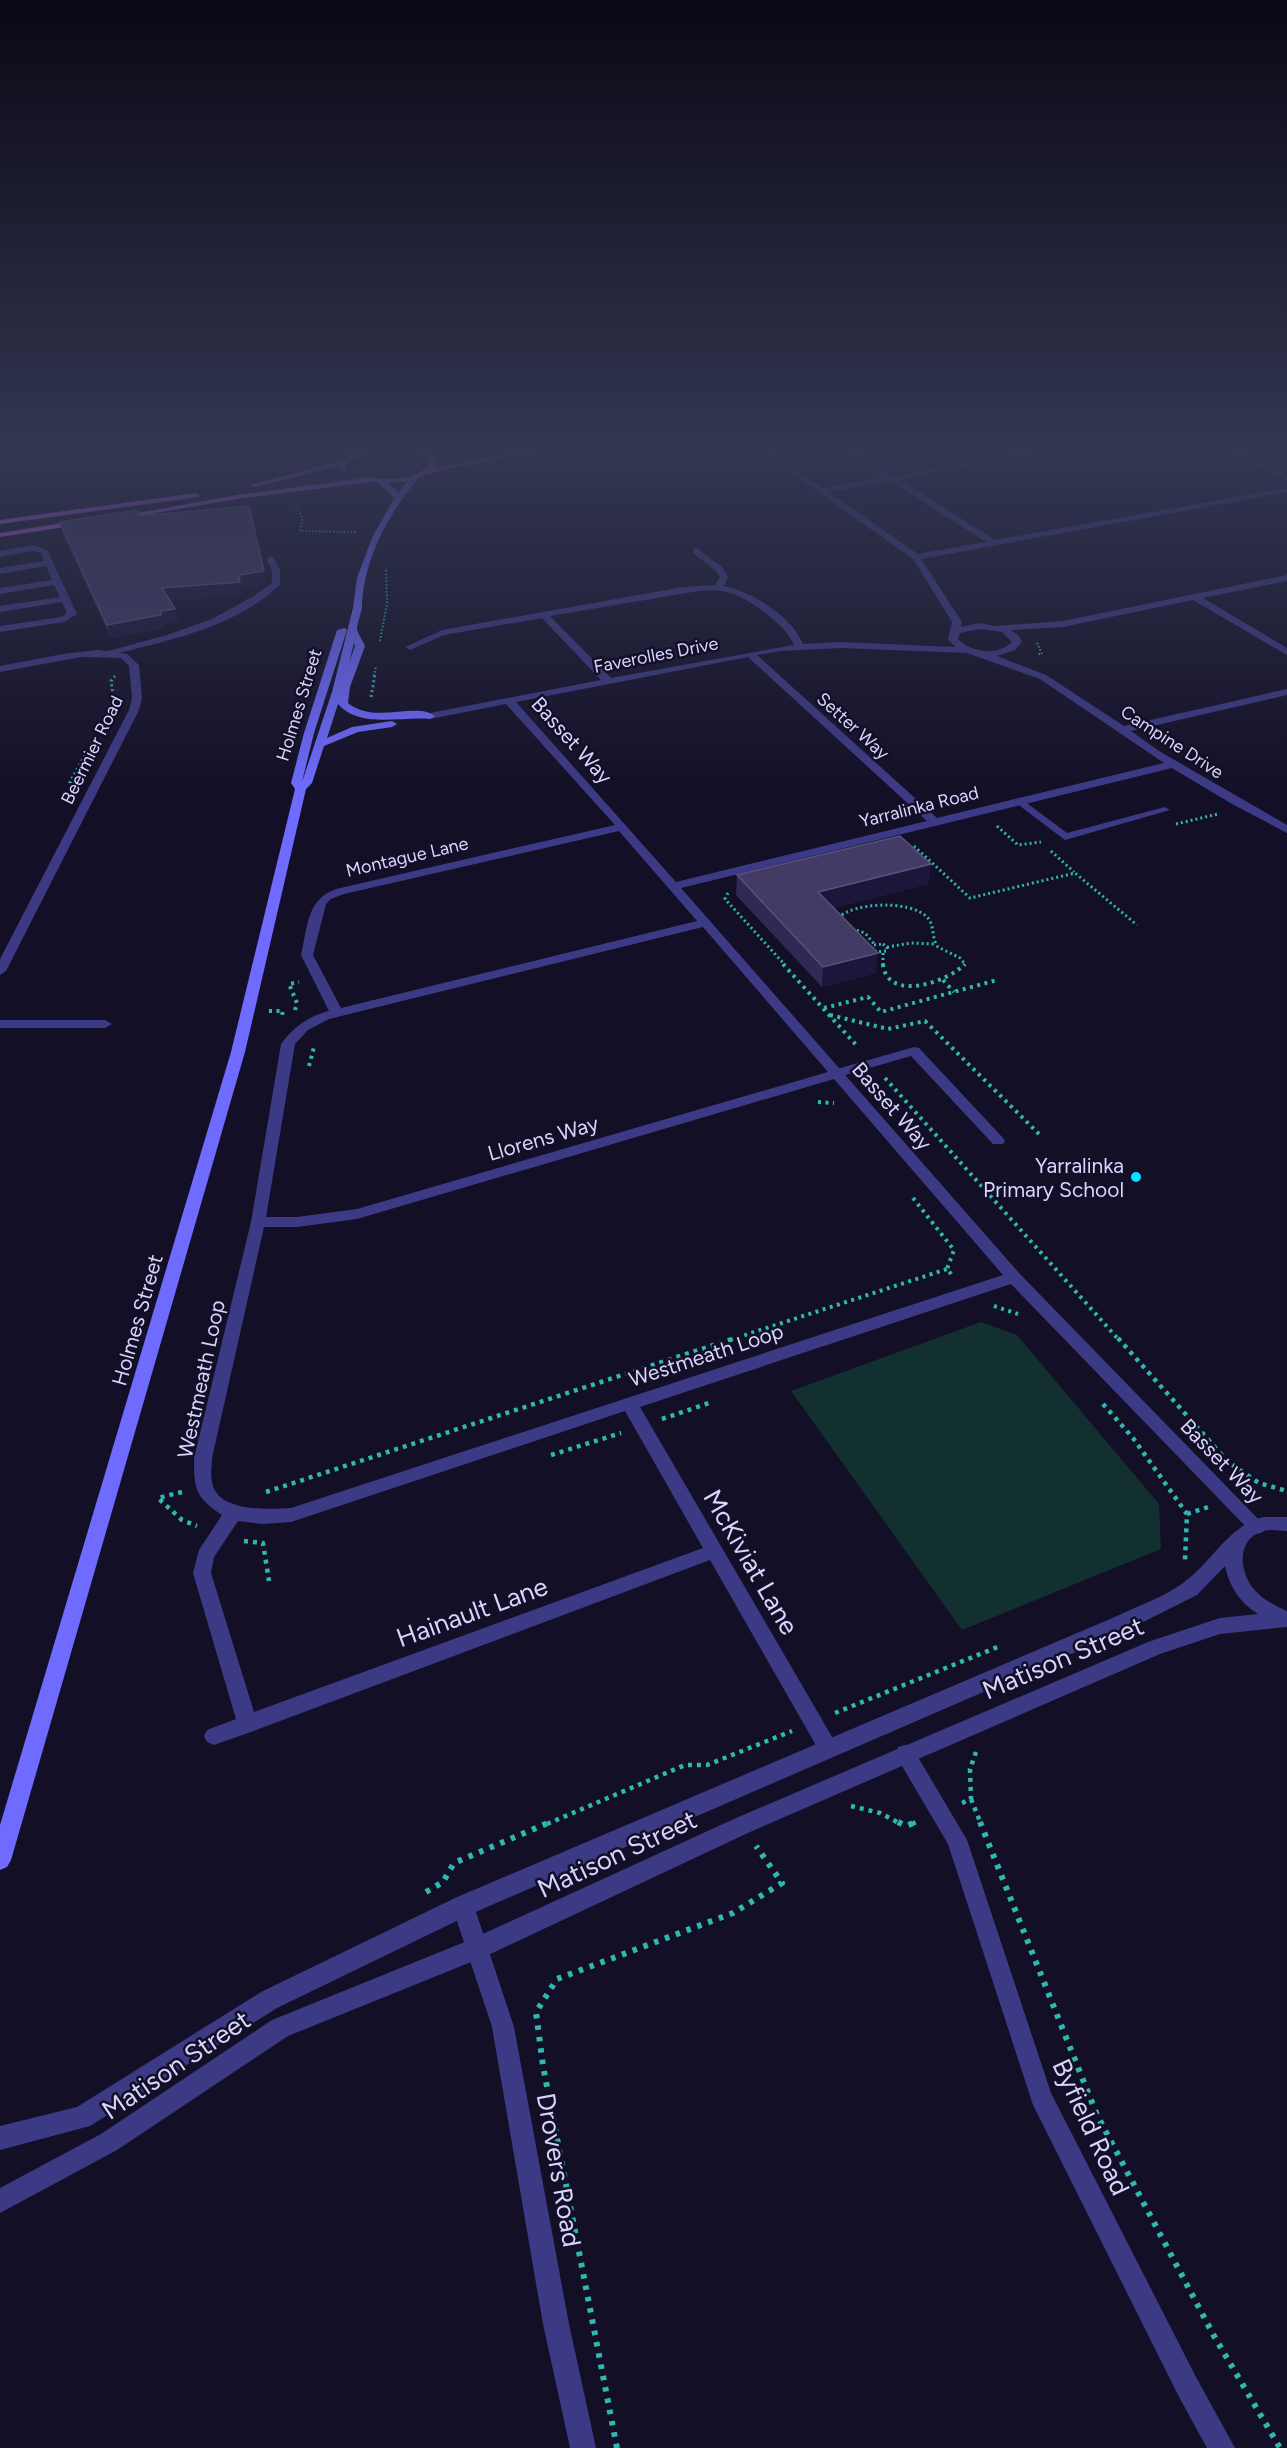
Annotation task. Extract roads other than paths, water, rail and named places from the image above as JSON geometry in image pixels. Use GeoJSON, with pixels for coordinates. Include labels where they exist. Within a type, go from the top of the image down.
{"type":"FeatureCollection","features":[{"type":"Feature","properties":{"kind":"main road","name":"Holmes Street"},"geometry":{"type":"LineString","coordinates":[[301,788],[296,783],[309,733],[349,608],[356,600],[367,564]]}},
{"type":"Feature","properties":{"kind":"main road","name":"Holmes Street"},"geometry":{"type":"LineString","coordinates":[[0,1860],[238,1052],[301,788],[307,783],[321,744],[358,608],[356,600]]}},
{"type":"Feature","properties":{"kind":"main road"},"geometry":{"type":"LineString","coordinates":[[352,629],[360,646],[345,687],[343,704],[347,709],[364,714],[430,716]]}},
{"type":"Feature","properties":{"kind":"main road"},"geometry":{"type":"LineString","coordinates":[[321,744],[356,729],[406,723],[430,716]]}},
{"type":"Feature","properties":{"kind":"street"},"geometry":{"type":"LineString","coordinates":[[0,571],[41,564]]}},
{"type":"Feature","properties":{"kind":"street"},"geometry":{"type":"LineString","coordinates":[[0,629],[72,614],[50,564]]}},
{"type":"Feature","properties":{"kind":"street"},"geometry":{"type":"LineString","coordinates":[[102,654],[199,627],[258,599],[276,584],[276,570],[273,564]]}},
{"type":"Feature","properties":{"kind":"street"},"geometry":{"type":"LineString","coordinates":[[713,564],[724,577],[718,588]]}},
{"type":"Feature","properties":{"kind":"street"},"geometry":{"type":"LineString","coordinates":[[920,564],[957,622],[956,643],[974,651],[1019,650],[1063,624]]}},
{"type":"Feature","properties":{"kind":"street"},"geometry":{"type":"LineString","coordinates":[[946,606],[993,627],[1063,624],[1287,578]]}},
{"type":"Feature","properties":{"kind":"street"},"geometry":{"type":"LineString","coordinates":[[0,591],[57,582]]}},
{"type":"Feature","properties":{"kind":"street"},"geometry":{"type":"LineString","coordinates":[[410,647],[442,633],[683,590],[718,588],[748,596],[791,632],[799,647]]}},
{"type":"Feature","properties":{"kind":"street"},"geometry":{"type":"LineString","coordinates":[[1193,596],[1287,652]]}},
{"type":"Feature","properties":{"kind":"street"},"geometry":{"type":"LineString","coordinates":[[0,609],[65,599]]}},
{"type":"Feature","properties":{"kind":"street"},"geometry":{"type":"LineString","coordinates":[[544,615],[607,680]]}},
{"type":"Feature","properties":{"kind":"street","name":"Faverolles Drive"},"geometry":{"type":"LineString","coordinates":[[890,646],[955,633],[970,627],[993,627]]}},
{"type":"Feature","properties":{"kind":"street","name":"Campine Drive"},"geometry":{"type":"LineString","coordinates":[[993,627],[1012,633],[1019,650],[1042,677]]}},
{"type":"Feature","properties":{"kind":"street","name":"Faverolles Drive"},"geometry":{"type":"LineString","coordinates":[[430,716],[607,680],[799,647],[890,646],[974,651]]}},
{"type":"Feature","properties":{"kind":"street","name":"Campine Drive"},"geometry":{"type":"LineString","coordinates":[[974,651],[1042,677],[1173,764],[1287,830]]}},
{"type":"Feature","properties":{"kind":"street","name":"Beermier Road"},"geometry":{"type":"LineString","coordinates":[[0,669],[74,656],[102,654],[124,656],[134,665],[137,698],[134,710],[0,971]]}},
{"type":"Feature","properties":{"kind":"street","name":"Setter Way"},"geometry":{"type":"LineString","coordinates":[[750,654],[935,822]]}},
{"type":"Feature","properties":{"kind":"street"},"geometry":{"type":"LineString","coordinates":[[1122,730],[1287,692]]}},
{"type":"Feature","properties":{"kind":"street","name":"Basset Way"},"geometry":{"type":"LineString","coordinates":[[509,701],[622,827],[1014,1277],[1257,1527]]}},
{"type":"Feature","properties":{"kind":"street","name":"Yarralinka Road"},"geometry":{"type":"LineString","coordinates":[[673,886],[1173,764]]}},
{"type":"Feature","properties":{"kind":"street"},"geometry":{"type":"LineString","coordinates":[[1020,801],[1065,837],[1165,810]]}},
{"type":"Feature","properties":{"kind":"street","name":"Montague Lane"},"geometry":{"type":"LineString","coordinates":[[336,1013],[307,955],[318,908],[327,896],[340,891],[622,827]]}},
{"type":"Feature","properties":{"kind":"street"},"geometry":{"type":"LineString","coordinates":[[336,1013],[705,923]]}},
{"type":"Feature","properties":{"kind":"street","name":"Westmeath Loop"},"geometry":{"type":"LineString","coordinates":[[336,1013],[315,1020],[299,1030],[288,1044],[258,1222],[203,1458],[203,1486],[215,1501],[233,1513],[262,1517],[291,1515],[1014,1277]]}},
{"type":"Feature","properties":{"kind":"street"},"geometry":{"type":"LineString","coordinates":[[0,1024],[105,1024]]}},
{"type":"Feature","properties":{"kind":"street","name":"Llorens Way"},"geometry":{"type":"LineString","coordinates":[[258,1222],[297,1222],[357,1214],[914,1052],[998,1141]]}},
{"type":"Feature","properties":{"kind":"street","name":"McKiviat Lane"},"geometry":{"type":"LineString","coordinates":[[629,1402],[828,1748]]}},
{"type":"Feature","properties":{"kind":"street"},"geometry":{"type":"LineString","coordinates":[[233,1513],[205,1555],[201,1573],[248,1724]]}},
{"type":"Feature","properties":{"kind":"street"},"geometry":{"type":"LineString","coordinates":[[1257,1527],[1269,1523],[1287,1524]]}},
{"type":"Feature","properties":{"kind":"street","name":"Matison Street"},"geometry":{"type":"LineString","coordinates":[[0,2138],[82,2118],[269,2000],[463,1906],[1124,1623],[1190,1589],[1251,1529],[1257,1527]]}},
{"type":"Feature","properties":{"kind":"street"},"geometry":{"type":"LineString","coordinates":[[1235,1544],[1231,1560],[1236,1577],[1247,1594],[1263,1609],[1286,1620]]}},
{"type":"Feature","properties":{"kind":"street","name":"Hainault Lane"},"geometry":{"type":"LineString","coordinates":[[214,1736],[715,1551]]}},
{"type":"Feature","properties":{"kind":"street","name":"Matison Street"},"geometry":{"type":"LineString","coordinates":[[0,2201],[109,2142],[280,2028],[478,1948],[743,1825],[1155,1648],[1220,1626],[1286,1620]]}},
{"type":"Feature","properties":{"kind":"street","name":"Byfield Road"},"geometry":{"type":"LineString","coordinates":[[905,1754],[957,1840],[1041,2097],[1187,2386],[1222,2448]]}},
{"type":"Feature","properties":{"kind":"street","name":"Drovers Road"},"geometry":{"type":"LineString","coordinates":[[463,1906],[503,2027],[556,2324],[583,2448]]}},
{"type":"Feature","properties":{"kind":"place","name":"Yarralinka Primary School"},"geometry":{"type":"Point","coordinates":[1136,1177]}}]}
